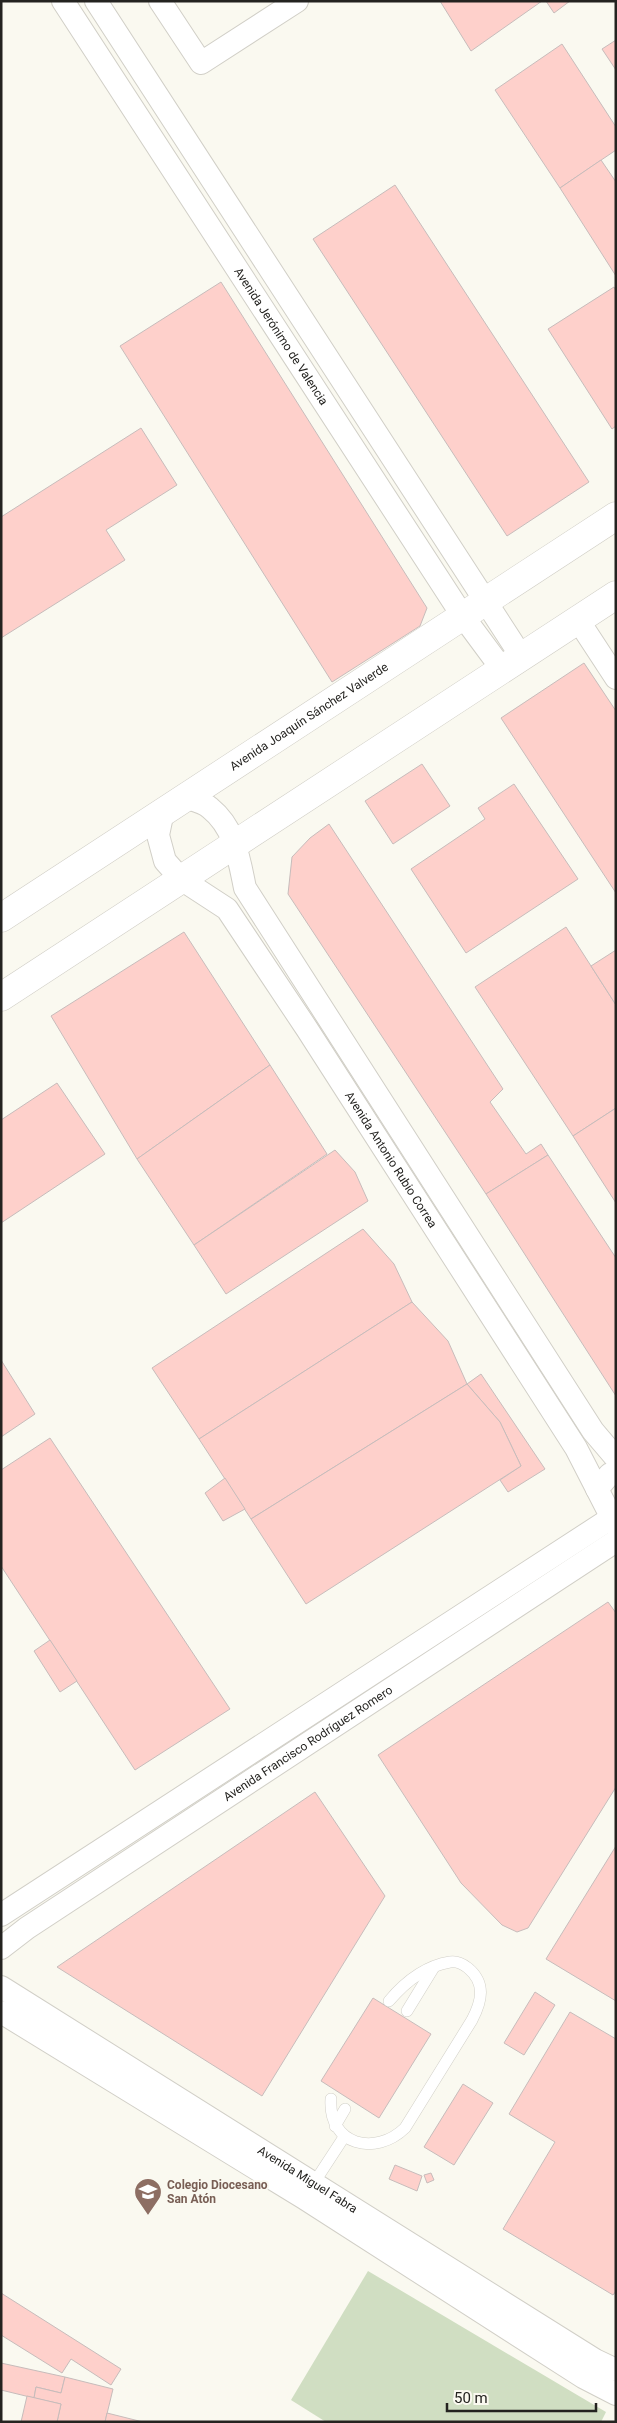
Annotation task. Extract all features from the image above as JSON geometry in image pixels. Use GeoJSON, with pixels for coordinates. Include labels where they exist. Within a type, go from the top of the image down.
{"type":"FeatureCollection","features":[{"type":"Feature","properties":{"kind":"main road","name":"Avenida Joaquín Sánchez Valverde"},"geometry":{"type":"LineString","coordinates":[[1,918],[616,516]]}},
{"type":"Feature","properties":{"kind":"main road"},"geometry":{"type":"LineString","coordinates":[[1,997],[616,595]]}},
{"type":"Feature","properties":{"kind":"street","name":"Avenida Jerónimo de Valencia"},"geometry":{"type":"LineString","coordinates":[[63,1],[462,615],[511,662]]}},
{"type":"Feature","properties":{"kind":"street"},"geometry":{"type":"LineString","coordinates":[[96,1],[484,601],[511,662]]}},
{"type":"Feature","properties":{"kind":"street"},"geometry":{"type":"LineString","coordinates":[[160,1],[201,63],[297,1]]}},
{"type":"Feature","properties":{"kind":"street"},"geometry":{"type":"LineString","coordinates":[[578,620],[616,678]]}},
{"type":"Feature","properties":{"kind":"street","name":"Avenida Antonio Rubio Correa"},"geometry":{"type":"LineString","coordinates":[[615,1520],[576,1448],[307,1029],[228,910],[181,879],[165,861],[158,835],[174,804],[209,806],[224,823],[236,844],[245,888],[593,1431],[616,1458]]}},
{"type":"Feature","properties":{"kind":"street"},"geometry":{"type":"LineString","coordinates":[[597,1489],[610,1474],[616,1473]]}},
{"type":"Feature","properties":{"kind":"street","name":"Avenida Francisco Rodríguez Romero"},"geometry":{"type":"LineString","coordinates":[[1,1915],[615,1520]]}},
{"type":"Feature","properties":{"kind":"street","name":"Avenida Francisco Rodríguez Romero"},"geometry":{"type":"LineString","coordinates":[[1,1948],[52,1912],[616,1541]]}},
{"type":"Feature","properties":{"kind":"street","name":"Avenida Miguel Fabra"},"geometry":{"type":"LineString","coordinates":[[1,1987],[309,2191],[583,2377],[616,2394]]}},
{"type":"Feature","properties":{"kind":"street","name":"Avenida Miguel Fabra"},"geometry":{"type":"LineString","coordinates":[[1,2012],[595,2360],[616,2370]]}},
{"type":"Feature","properties":{"kind":"lane"},"geometry":{"type":"LineString","coordinates":[[331,2099],[335,2126],[344,2138],[356,2142],[379,2142],[398,2134],[405,2128],[472,2020],[482,1996],[481,1984],[475,1974],[464,1965],[452,1962],[434,1966],[413,1977],[389,2002]]}},
{"type":"Feature","properties":{"kind":"lane"},"geometry":{"type":"LineString","coordinates":[[407,2010],[434,1966]]}},
{"type":"Feature","properties":{"kind":"lane"},"geometry":{"type":"LineString","coordinates":[[335,2126],[345,2109]]}},
{"type":"Feature","properties":{"kind":"lane"},"geometry":{"type":"LineString","coordinates":[[309,2191],[344,2138]]}},
{"type":"Feature","properties":{"kind":"green space"},"geometry":{"type":"Polygon","coordinates":[[[368,2271],[606,2412],[601,2422],[326,2422],[291,2400],[368,2271]]]}},
{"type":"Feature","properties":{"kind":"building"},"geometry":{"type":"Polygon","coordinates":[[[440,1],[542,1],[471,51],[440,1]]]}},
{"type":"Feature","properties":{"kind":"building"},"geometry":{"type":"Polygon","coordinates":[[[546,1],[570,1],[554,13],[546,1]]]}},
{"type":"Feature","properties":{"kind":"building"},"geometry":{"type":"Polygon","coordinates":[[[616,40],[616,70],[602,49],[616,40]]]}},
{"type":"Feature","properties":{"kind":"building"},"geometry":{"type":"Polygon","coordinates":[[[562,44],[616,127],[616,150],[560,188],[495,90],[562,44]]]}},
{"type":"Feature","properties":{"kind":"building"},"geometry":{"type":"Polygon","coordinates":[[[601,160],[616,182],[616,276],[560,188],[601,160]]]}},
{"type":"Feature","properties":{"kind":"building"},"geometry":{"type":"Polygon","coordinates":[[[395,185],[589,482],[507,536],[313,239],[395,185]]]}},
{"type":"Feature","properties":{"kind":"building"},"geometry":{"type":"Polygon","coordinates":[[[221,282],[427,608],[420,626],[332,682],[120,346],[221,282]]]}},
{"type":"Feature","properties":{"kind":"building"},"geometry":{"type":"Polygon","coordinates":[[[614,287],[616,291],[616,426],[612,429],[548,329],[614,287]]]}},
{"type":"Feature","properties":{"kind":"building"},"geometry":{"type":"Polygon","coordinates":[[[141,428],[177,485],[106,530],[125,560],[1,638],[1,517],[141,428]]]}},
{"type":"Feature","properties":{"kind":"building"},"geometry":{"type":"Polygon","coordinates":[[[584,663],[616,711],[616,893],[501,718],[584,663]]]}},
{"type":"Feature","properties":{"kind":"building"},"geometry":{"type":"Polygon","coordinates":[[[422,764],[450,806],[393,844],[365,801],[422,764]]]}},
{"type":"Feature","properties":{"kind":"building"},"geometry":{"type":"Polygon","coordinates":[[[514,784],[578,879],[466,953],[411,869],[485,819],[478,808],[514,784]]]}},
{"type":"Feature","properties":{"kind":"building"},"geometry":{"type":"Polygon","coordinates":[[[329,824],[503,1089],[490,1102],[526,1154],[541,1144],[548,1155],[486,1194],[288,894],[292,857],[310,838],[329,824]]]}},
{"type":"Feature","properties":{"kind":"building"},"geometry":{"type":"Polygon","coordinates":[[[566,927],[616,1005],[616,1108],[573,1136],[475,987],[566,927]]]}},
{"type":"Feature","properties":{"kind":"building"},"geometry":{"type":"Polygon","coordinates":[[[184,932],[270,1065],[137,1159],[51,1016],[184,932]]]}},
{"type":"Feature","properties":{"kind":"building"},"geometry":{"type":"Polygon","coordinates":[[[616,950],[616,1005],[591,966],[616,950]]]}},
{"type":"Feature","properties":{"kind":"building"},"geometry":{"type":"Polygon","coordinates":[[[270,1065],[327,1154],[194,1245],[137,1159],[270,1065]]]}},
{"type":"Feature","properties":{"kind":"building"},"geometry":{"type":"Polygon","coordinates":[[[57,1083],[105,1154],[1,1223],[1,1120],[57,1083]]]}},
{"type":"Feature","properties":{"kind":"building"},"geometry":{"type":"Polygon","coordinates":[[[616,1108],[616,1203],[573,1136],[616,1108]]]}},
{"type":"Feature","properties":{"kind":"building"},"geometry":{"type":"Polygon","coordinates":[[[335,1150],[355,1172],[368,1201],[226,1294],[194,1245],[335,1150]]]}},
{"type":"Feature","properties":{"kind":"building"},"geometry":{"type":"Polygon","coordinates":[[[548,1155],[616,1258],[616,1396],[486,1194],[548,1155]]]}},
{"type":"Feature","properties":{"kind":"building"},"geometry":{"type":"Polygon","coordinates":[[[363,1229],[394,1264],[412,1302],[199,1439],[152,1368],[363,1229]]]}},
{"type":"Feature","properties":{"kind":"building"},"geometry":{"type":"Polygon","coordinates":[[[412,1302],[448,1341],[467,1384],[251,1519],[199,1439],[412,1302]]]}},
{"type":"Feature","properties":{"kind":"building"},"geometry":{"type":"Polygon","coordinates":[[[1,1360],[35,1414],[1,1437],[1,1360]]]}},
{"type":"Feature","properties":{"kind":"building"},"geometry":{"type":"Polygon","coordinates":[[[481,1374],[545,1469],[508,1492],[500,1480],[521,1466],[500,1422],[467,1384],[481,1374]]]}},
{"type":"Feature","properties":{"kind":"building"},"geometry":{"type":"Polygon","coordinates":[[[467,1384],[500,1422],[521,1466],[306,1604],[251,1519],[467,1384]]]}},
{"type":"Feature","properties":{"kind":"building"},"geometry":{"type":"Polygon","coordinates":[[[50,1438],[230,1709],[135,1770],[1,1566],[1,1470],[50,1438]]]}},
{"type":"Feature","properties":{"kind":"building"},"geometry":{"type":"Polygon","coordinates":[[[225,1478],[245,1509],[223,1521],[205,1493],[225,1478]]]}},
{"type":"Feature","properties":{"kind":"building"},"geometry":{"type":"Polygon","coordinates":[[[608,1602],[616,1613],[616,1787],[528,1928],[517,1932],[502,1925],[461,1883],[378,1755],[608,1602]]]}},
{"type":"Feature","properties":{"kind":"building"},"geometry":{"type":"Polygon","coordinates":[[[50,1640],[77,1681],[60,1692],[34,1651],[50,1640]]]}},
{"type":"Feature","properties":{"kind":"building"},"geometry":{"type":"Polygon","coordinates":[[[315,1792],[385,1896],[262,2096],[57,1967],[315,1792]]]}},
{"type":"Feature","properties":{"kind":"building"},"geometry":{"type":"Polygon","coordinates":[[[616,1846],[616,2001],[546,1959],[616,1846]]]}},
{"type":"Feature","properties":{"kind":"building"},"geometry":{"type":"Polygon","coordinates":[[[535,1992],[555,2005],[524,2055],[504,2043],[535,1992]]]}},
{"type":"Feature","properties":{"kind":"building"},"geometry":{"type":"Polygon","coordinates":[[[373,1998],[431,2034],[379,2118],[321,2081],[373,1998]]]}},
{"type":"Feature","properties":{"kind":"building"},"geometry":{"type":"Polygon","coordinates":[[[570,2012],[616,2039],[616,2291],[613,2295],[503,2229],[555,2142],[509,2114],[570,2012]]]}},
{"type":"Feature","properties":{"kind":"building"},"geometry":{"type":"Polygon","coordinates":[[[463,2084],[493,2103],[454,2165],[424,2147],[463,2084]]]}},
{"type":"Feature","properties":{"kind":"building"},"geometry":{"type":"Polygon","coordinates":[[[395,2165],[422,2176],[417,2191],[389,2179],[395,2165]]]}},
{"type":"Feature","properties":{"kind":"building"},"geometry":{"type":"Polygon","coordinates":[[[431,2173],[434,2180],[427,2183],[424,2175],[431,2173]]]}},
{"type":"Feature","properties":{"kind":"building"},"geometry":{"type":"Polygon","coordinates":[[[1,2293],[121,2369],[111,2385],[71,2359],[62,2373],[1,2335],[1,2293]]]}},
{"type":"Feature","properties":{"kind":"building"},"geometry":{"type":"Polygon","coordinates":[[[1,2363],[65,2377],[61,2393],[36,2387],[34,2398],[1,2390],[1,2363]]]}},
{"type":"Feature","properties":{"kind":"building"},"geometry":{"type":"Polygon","coordinates":[[[65,2377],[113,2389],[105,2422],[57,2422],[61,2404],[34,2398],[36,2387],[61,2393],[65,2377]]]}},
{"type":"Feature","properties":{"kind":"building"},"geometry":{"type":"Polygon","coordinates":[[[27,2396],[61,2404],[57,2422],[21,2422],[27,2396]]]}},
{"type":"Feature","properties":{"kind":"building"},"geometry":{"type":"Polygon","coordinates":[[[107,2413],[143,2422],[105,2422],[107,2413]]]}},
{"type":"Feature","properties":{"kind":"place","name":"Colegio Diocesano San Atón"},"geometry":{"type":"Point","coordinates":[148,2216]}}]}
